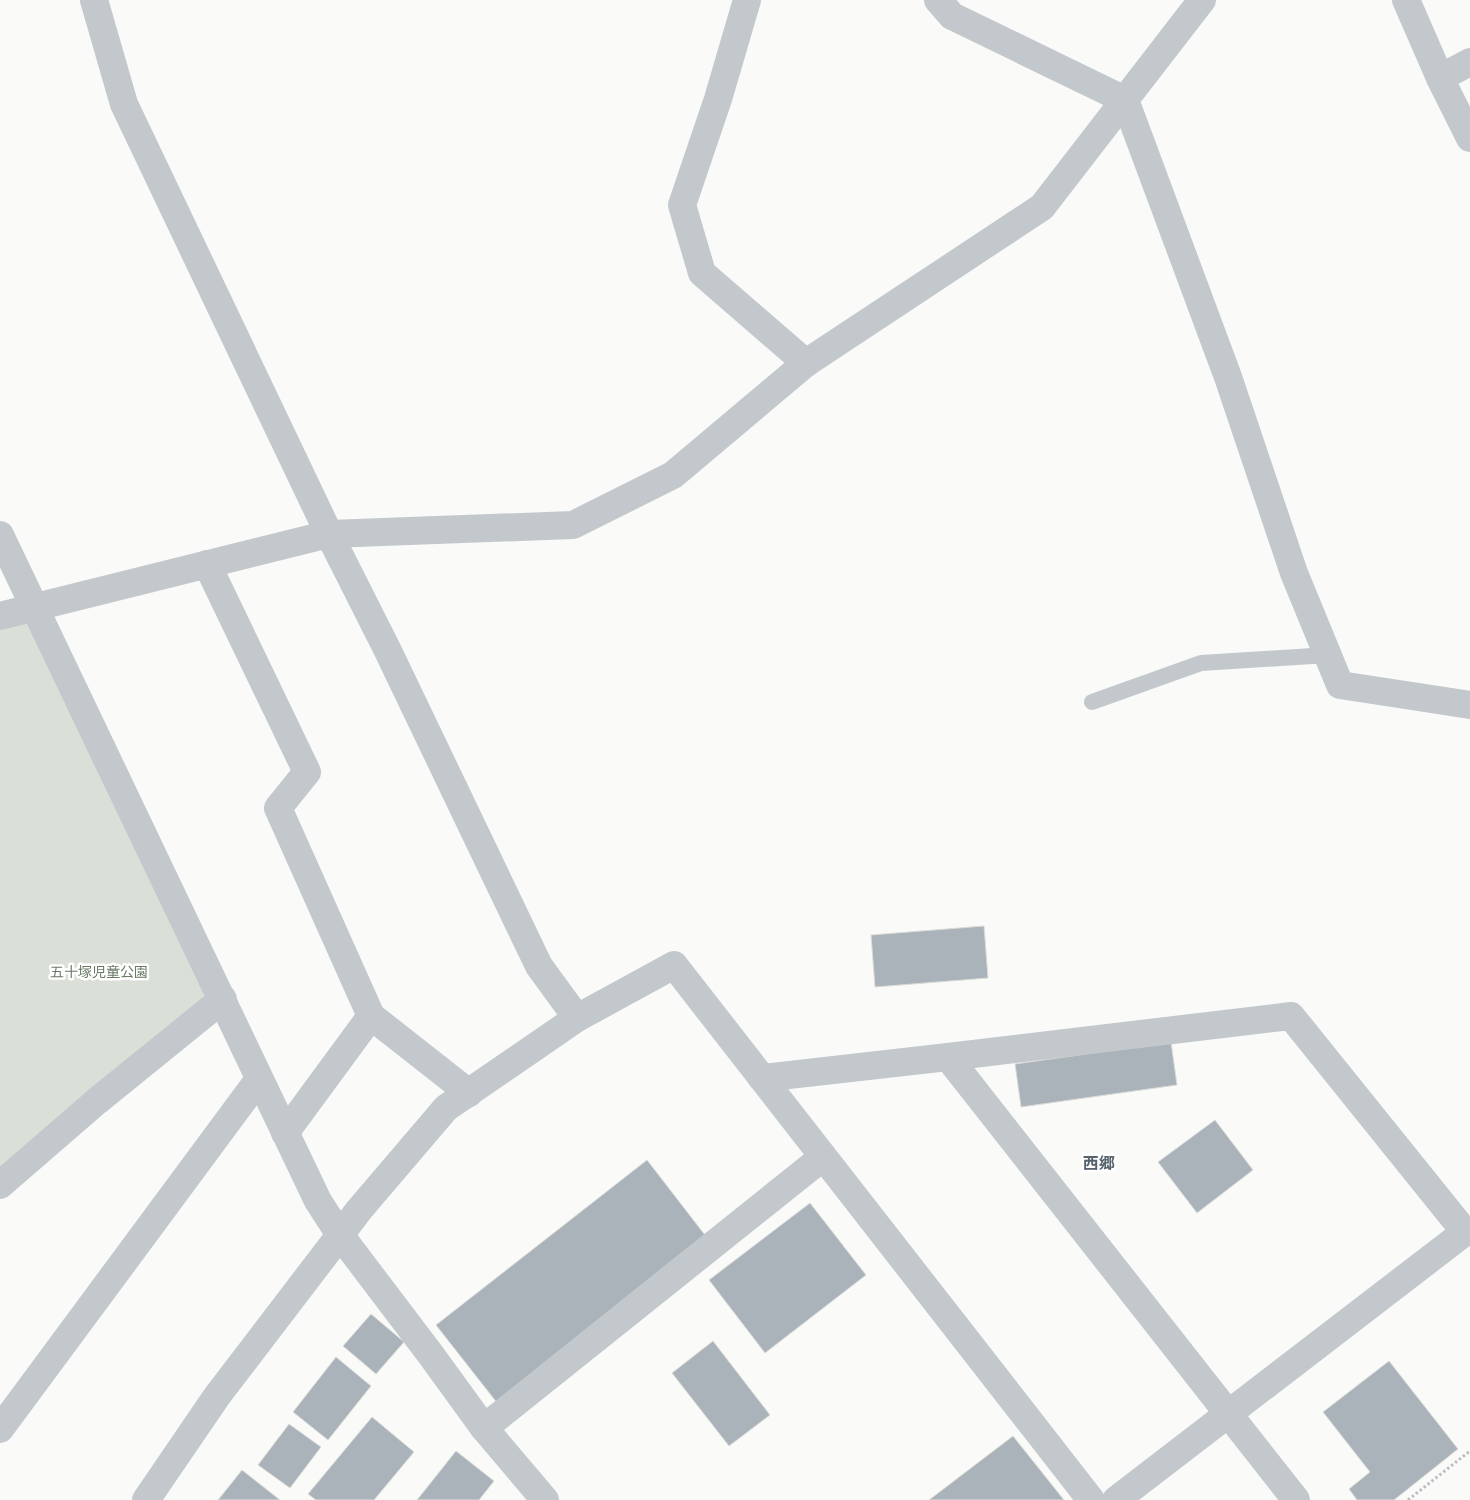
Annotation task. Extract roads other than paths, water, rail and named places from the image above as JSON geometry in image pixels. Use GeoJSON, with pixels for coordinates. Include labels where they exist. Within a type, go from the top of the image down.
{"type":"FeatureCollection","features":[{"type":"Feature","properties":{"kind":"street"},"geometry":{"type":"LineString","coordinates":[[94,0],[124,104],[329,534],[388,650],[539,966],[577,1018]]}},
{"type":"Feature","properties":{"kind":"street"},"geometry":{"type":"LineString","coordinates":[[747,0],[718,99],[682,205],[702,272],[806,363]]}},
{"type":"Feature","properties":{"kind":"street"},"geometry":{"type":"LineString","coordinates":[[938,0],[952,16],[1125,100],[1228,377],[1294,573],[1340,685],[1470,705]]}},
{"type":"Feature","properties":{"kind":"street"},"geometry":{"type":"LineString","coordinates":[[0,616],[329,534],[573,525],[673,475],[806,363],[1042,207],[1202,0]]}},
{"type":"Feature","properties":{"kind":"street"},"geometry":{"type":"LineString","coordinates":[[1406,0],[1440,78],[1470,138]]}},
{"type":"Feature","properties":{"kind":"street"},"geometry":{"type":"LineString","coordinates":[[1440,78],[1470,62]]}},
{"type":"Feature","properties":{"kind":"street"},"geometry":{"type":"LineString","coordinates":[[0,535],[318,1200],[340,1235],[432,1355],[484,1428],[544,1500]]}},
{"type":"Feature","properties":{"kind":"street"},"geometry":{"type":"LineString","coordinates":[[207,564],[307,772],[278,808],[371,1016],[469,1093]]}},
{"type":"Feature","properties":{"kind":"street"},"geometry":{"type":"LineString","coordinates":[[146,1500],[217,1396],[359,1210],[446,1108],[577,1018],[674,965],[1091,1500]]}},
{"type":"Feature","properties":{"kind":"street"},"geometry":{"type":"LineString","coordinates":[[0,1185],[97,1101],[223,999]]}},
{"type":"Feature","properties":{"kind":"street"},"geometry":{"type":"LineString","coordinates":[[285,1133],[371,1016]]}},
{"type":"Feature","properties":{"kind":"street"},"geometry":{"type":"LineString","coordinates":[[762,1078],[1291,1016],[1465,1232],[1116,1500]]}},
{"type":"Feature","properties":{"kind":"street"},"geometry":{"type":"LineString","coordinates":[[948,1057],[1296,1500]]}},
{"type":"Feature","properties":{"kind":"street"},"geometry":{"type":"LineString","coordinates":[[0,1429],[259,1079]]}},
{"type":"Feature","properties":{"kind":"street"},"geometry":{"type":"LineString","coordinates":[[484,1428],[824,1157]]}},
{"type":"Feature","properties":{"kind":"lane"},"geometry":{"type":"LineString","coordinates":[[1092,702],[1201,663],[1328,655]]}},
{"type":"Feature","properties":{"kind":"district","name":"西郷"},"geometry":{"type":"Point","coordinates":[1099,1163]}},
{"type":"Feature","properties":{"kind":"park label","name":"五十塚児童公園"},"geometry":{"type":"Point","coordinates":[99,972]}}]}
